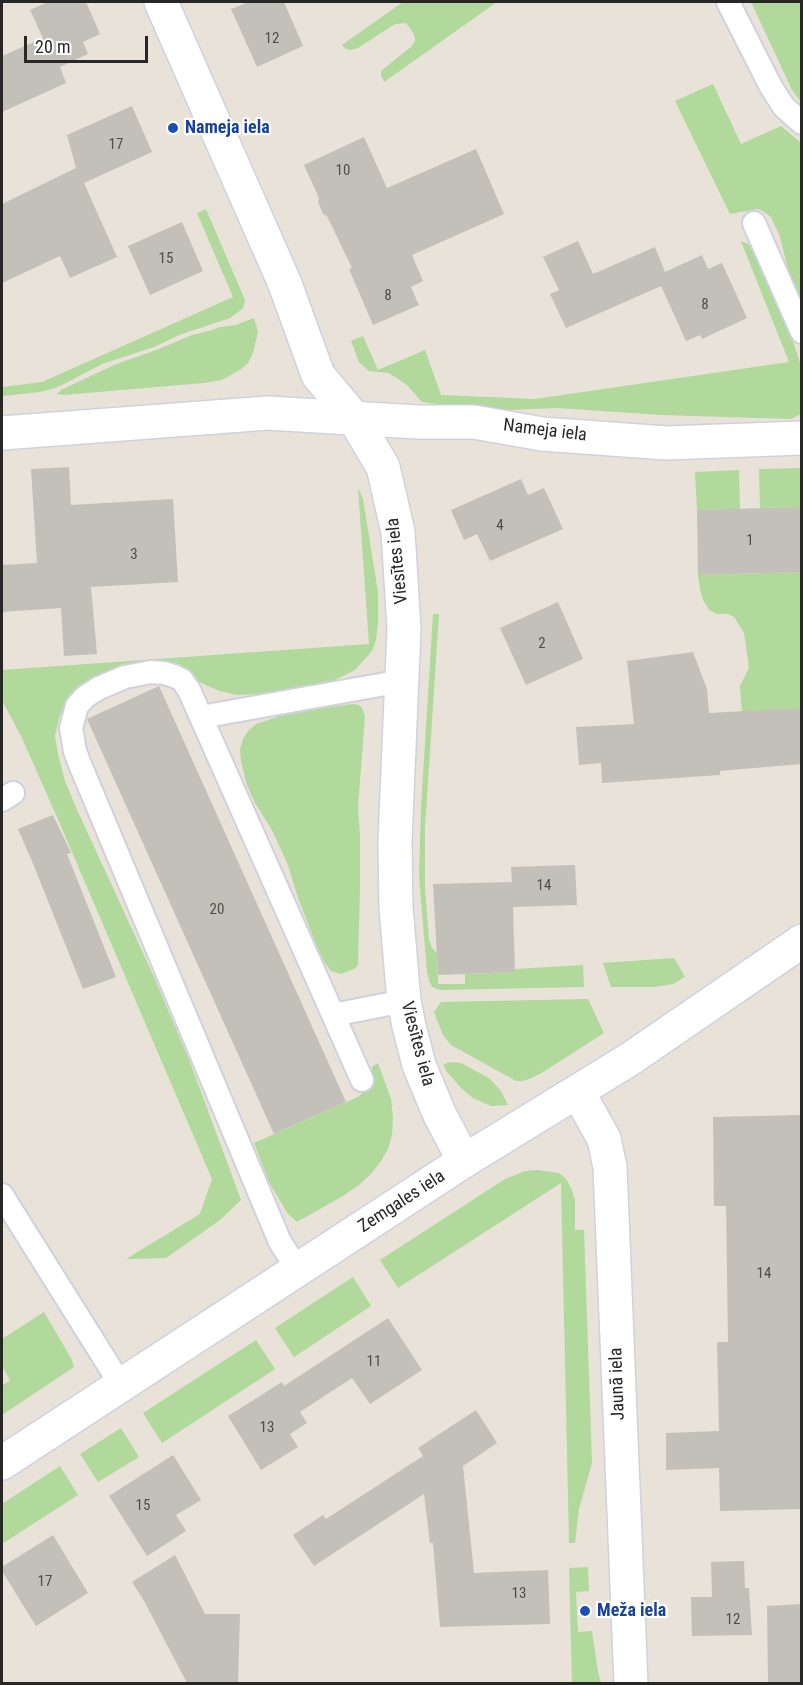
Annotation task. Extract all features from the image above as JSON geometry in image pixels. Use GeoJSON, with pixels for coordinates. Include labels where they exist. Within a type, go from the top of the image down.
{"type":"FeatureCollection","features":[{"type":"Feature","properties":{"kind":"street","name":"Viesītes iela"},"geometry":{"type":"LineString","coordinates":[[161,2],[285,284],[318,375],[354,418],[383,468],[398,532],[404,629],[395,841],[396,908],[404,1001],[419,1065],[439,1113],[464,1161]]}},
{"type":"Feature","properties":{"kind":"street","name":"Nameja iela"},"geometry":{"type":"LineString","coordinates":[[2,433],[268,413],[417,422],[474,422],[542,434],[666,443],[801,438]]}},
{"type":"Feature","properties":{"kind":"street","name":"Zemgales iela"},"geometry":{"type":"LineString","coordinates":[[2,1463],[464,1161],[630,1059],[801,941]]}},
{"type":"Feature","properties":{"kind":"street","name":"Jaunā iela"},"geometry":{"type":"LineString","coordinates":[[578,1092],[604,1139],[610,1167],[631,1683]]}},
{"type":"Feature","properties":{"kind":"lane"},"geometry":{"type":"LineString","coordinates":[[728,2],[771,87],[784,107],[801,123]]}},
{"type":"Feature","properties":{"kind":"lane"},"geometry":{"type":"LineString","coordinates":[[754,223],[801,332]]}},
{"type":"Feature","properties":{"kind":"lane"},"geometry":{"type":"LineString","coordinates":[[297,1270],[280,1242],[79,762],[71,728],[77,706],[85,697],[112,682],[138,673],[164,673],[182,680],[189,690],[362,1080]]}},
{"type":"Feature","properties":{"kind":"lane"},"geometry":{"type":"LineString","coordinates":[[201,717],[402,681]]}},
{"type":"Feature","properties":{"kind":"lane"},"geometry":{"type":"LineString","coordinates":[[333,1015],[404,1001]]}},
{"type":"Feature","properties":{"kind":"lane"},"geometry":{"type":"LineString","coordinates":[[2,1195],[121,1385]]}},
{"type":"Feature","properties":{"kind":"green space"},"geometry":{"type":"Polygon","coordinates":[[[403,2],[497,2],[384,82],[381,71],[415,41],[414,34],[406,23],[395,24],[358,48],[351,50],[342,45],[403,2]]]}},
{"type":"Feature","properties":{"kind":"green space"},"geometry":{"type":"Polygon","coordinates":[[[751,2],[801,2],[801,102],[792,90],[751,2]]]}},
{"type":"Feature","properties":{"kind":"green space"},"geometry":{"type":"Polygon","coordinates":[[[713,84],[741,144],[781,126],[801,143],[801,313],[789,282],[780,237],[771,217],[758,209],[730,214],[675,101],[713,84]]]}},
{"type":"Feature","properties":{"kind":"green space"},"geometry":{"type":"Polygon","coordinates":[[[206,209],[245,300],[243,308],[230,318],[102,364],[52,389],[2,396],[2,387],[42,382],[233,297],[197,213],[206,209]]]}},
{"type":"Feature","properties":{"kind":"green space"},"geometry":{"type":"Polygon","coordinates":[[[741,241],[752,248],[785,316],[801,366],[801,414],[791,419],[662,415],[557,408],[510,410],[422,402],[407,385],[389,373],[369,371],[359,362],[351,341],[363,336],[378,370],[425,350],[441,395],[535,399],[789,362],[741,241]]]}},
{"type":"Feature","properties":{"kind":"green space"},"geometry":{"type":"Polygon","coordinates":[[[254,318],[258,332],[248,363],[222,380],[57,394],[114,365],[192,335],[236,325],[254,318]]]}},
{"type":"Feature","properties":{"kind":"green space"},"geometry":{"type":"Polygon","coordinates":[[[801,468],[801,507],[760,508],[759,469],[801,468]]]}},
{"type":"Feature","properties":{"kind":"green space"},"geometry":{"type":"Polygon","coordinates":[[[739,470],[740,509],[697,510],[695,472],[739,470]]]}},
{"type":"Feature","properties":{"kind":"green space"},"geometry":{"type":"Polygon","coordinates":[[[358,488],[363,499],[378,592],[378,624],[372,651],[355,670],[333,681],[262,694],[237,695],[203,684],[181,671],[121,668],[101,675],[76,691],[66,702],[59,718],[55,736],[65,781],[190,1062],[241,1200],[220,1220],[166,1258],[126,1259],[200,1214],[212,1179],[60,824],[22,738],[2,700],[2,670],[369,644],[358,488]]]}},
{"type":"Feature","properties":{"kind":"green space"},"geometry":{"type":"Polygon","coordinates":[[[801,572],[801,708],[742,712],[740,686],[749,668],[744,633],[734,617],[709,610],[703,600],[698,575],[801,572]]]}},
{"type":"Feature","properties":{"kind":"green space"},"geometry":{"type":"Polygon","coordinates":[[[433,614],[439,614],[425,827],[425,889],[429,940],[437,953],[438,984],[465,984],[465,974],[515,972],[515,969],[583,965],[584,987],[440,990],[432,987],[430,983],[427,973],[419,876],[433,614]]]}},
{"type":"Feature","properties":{"kind":"green space"},"geometry":{"type":"Polygon","coordinates":[[[353,704],[362,708],[365,716],[358,807],[360,888],[358,964],[356,968],[341,974],[331,971],[324,962],[298,898],[288,865],[247,785],[240,749],[248,731],[256,724],[280,716],[353,704]]]}},
{"type":"Feature","properties":{"kind":"green space"},"geometry":{"type":"Polygon","coordinates":[[[674,958],[685,977],[673,984],[654,987],[611,987],[603,963],[674,958]]]}},
{"type":"Feature","properties":{"kind":"green space"},"geometry":{"type":"Polygon","coordinates":[[[588,999],[604,1033],[540,1074],[521,1081],[516,1081],[451,1045],[443,1035],[434,1012],[441,1002],[588,999]]]}},
{"type":"Feature","properties":{"kind":"green space"},"geometry":{"type":"Polygon","coordinates":[[[449,1062],[461,1063],[489,1078],[501,1091],[508,1105],[491,1106],[473,1098],[447,1072],[443,1065],[449,1062]]]}},
{"type":"Feature","properties":{"kind":"green space"},"geometry":{"type":"Polygon","coordinates":[[[378,1063],[391,1099],[392,1135],[388,1149],[372,1173],[360,1184],[297,1222],[288,1214],[269,1182],[254,1143],[358,1097],[368,1088],[372,1067],[378,1063]]]}},
{"type":"Feature","properties":{"kind":"green space"},"geometry":{"type":"Polygon","coordinates":[[[525,1171],[559,1173],[566,1179],[575,1200],[575,1230],[584,1230],[592,1463],[579,1509],[575,1543],[569,1543],[561,1183],[398,1288],[380,1260],[505,1179],[525,1171]]]}},
{"type":"Feature","properties":{"kind":"green space"},"geometry":{"type":"Polygon","coordinates":[[[353,1277],[371,1306],[294,1357],[275,1328],[353,1277]]]}},
{"type":"Feature","properties":{"kind":"green space"},"geometry":{"type":"Polygon","coordinates":[[[44,1312],[74,1367],[2,1415],[2,1386],[10,1380],[2,1366],[2,1339],[44,1312]]]}},
{"type":"Feature","properties":{"kind":"green space"},"geometry":{"type":"Polygon","coordinates":[[[256,1340],[275,1369],[162,1443],[143,1413],[256,1340]]]}},
{"type":"Feature","properties":{"kind":"green space"},"geometry":{"type":"Polygon","coordinates":[[[121,1428],[139,1457],[98,1482],[80,1454],[121,1428]]]}},
{"type":"Feature","properties":{"kind":"green space"},"geometry":{"type":"Polygon","coordinates":[[[60,1466],[78,1495],[2,1544],[2,1504],[60,1466]]]}},
{"type":"Feature","properties":{"kind":"green space"},"geometry":{"type":"Polygon","coordinates":[[[588,1567],[589,1591],[576,1592],[578,1632],[592,1631],[601,1683],[572,1683],[569,1568],[588,1567]]]}},
{"type":"Feature","properties":{"kind":"building"},"geometry":{"type":"Polygon","coordinates":[[[48,2],[86,2],[100,34],[83,42],[88,54],[60,67],[66,83],[2,112],[2,56],[43,38],[30,10],[48,2]]]}},
{"type":"Feature","properties":{"kind":"building"},"geometry":{"type":"Polygon","coordinates":[[[249,2],[284,2],[303,46],[257,67],[231,9],[249,2]]]}},
{"type":"Feature","properties":{"kind":"building"},"geometry":{"type":"Polygon","coordinates":[[[132,106],[152,152],[84,183],[117,257],[70,278],[60,256],[2,283],[2,204],[76,168],[67,135],[132,106]]]}},
{"type":"Feature","properties":{"kind":"building"},"geometry":{"type":"Polygon","coordinates":[[[364,137],[387,188],[476,149],[504,214],[412,255],[423,281],[411,287],[419,305],[373,325],[349,269],[352,268],[327,216],[323,214],[318,202],[319,198],[304,165],[364,137]]]}},
{"type":"Feature","properties":{"kind":"building"},"geometry":{"type":"Polygon","coordinates":[[[182,222],[203,271],[150,295],[128,246],[182,222]]]}},
{"type":"Feature","properties":{"kind":"building"},"geometry":{"type":"Polygon","coordinates":[[[578,241],[593,274],[655,247],[665,272],[702,255],[708,269],[722,263],[747,318],[702,339],[700,335],[686,341],[661,286],[566,328],[550,294],[559,290],[543,257],[578,241]]]}},
{"type":"Feature","properties":{"kind":"building"},"geometry":{"type":"Polygon","coordinates":[[[69,467],[71,505],[173,499],[178,582],[91,587],[97,654],[64,656],[61,608],[2,612],[2,565],[37,563],[31,469],[69,467]]]}},
{"type":"Feature","properties":{"kind":"building"},"geometry":{"type":"Polygon","coordinates":[[[521,479],[528,495],[544,488],[563,529],[490,561],[477,534],[464,540],[451,510],[521,479]]]}},
{"type":"Feature","properties":{"kind":"building"},"geometry":{"type":"Polygon","coordinates":[[[801,507],[801,572],[698,575],[697,510],[801,507]]]}},
{"type":"Feature","properties":{"kind":"building"},"geometry":{"type":"Polygon","coordinates":[[[558,602],[583,659],[526,685],[500,628],[558,602]]]}},
{"type":"Feature","properties":{"kind":"building"},"geometry":{"type":"Polygon","coordinates":[[[693,652],[707,689],[709,713],[801,708],[801,764],[720,771],[720,775],[602,783],[601,763],[579,765],[576,727],[634,724],[627,661],[693,652]]]}},
{"type":"Feature","properties":{"kind":"building"},"geometry":{"type":"Polygon","coordinates":[[[159,686],[346,1102],[274,1134],[87,719],[159,686]]]}},
{"type":"Feature","properties":{"kind":"building"},"geometry":{"type":"Polygon","coordinates":[[[53,815],[71,853],[67,854],[116,977],[83,989],[18,829],[53,815]]]}},
{"type":"Feature","properties":{"kind":"building"},"geometry":{"type":"Polygon","coordinates":[[[575,865],[577,905],[513,907],[515,972],[438,975],[433,884],[512,882],[511,867],[575,865]]]}},
{"type":"Feature","properties":{"kind":"building"},"geometry":{"type":"Polygon","coordinates":[[[801,1115],[801,1509],[720,1511],[719,1468],[666,1470],[666,1433],[719,1431],[717,1342],[728,1342],[726,1206],[714,1206],[713,1117],[801,1115]]]}},
{"type":"Feature","properties":{"kind":"building"},"geometry":{"type":"Polygon","coordinates":[[[388,1318],[422,1370],[370,1404],[352,1378],[300,1412],[307,1423],[290,1434],[298,1447],[261,1470],[228,1416],[282,1382],[284,1386],[388,1318]]]}},
{"type":"Feature","properties":{"kind":"building"},"geometry":{"type":"Polygon","coordinates":[[[476,1410],[497,1443],[463,1466],[474,1573],[548,1570],[550,1624],[440,1627],[433,1543],[430,1543],[424,1494],[314,1566],[293,1535],[323,1515],[326,1519],[423,1456],[418,1448],[476,1410]]]}},
{"type":"Feature","properties":{"kind":"building"},"geometry":{"type":"Polygon","coordinates":[[[173,1455],[201,1500],[176,1515],[186,1531],[147,1556],[109,1496],[173,1455]]]}},
{"type":"Feature","properties":{"kind":"building"},"geometry":{"type":"Polygon","coordinates":[[[53,1535],[88,1593],[36,1626],[2,1571],[2,1567],[53,1535]]]}},
{"type":"Feature","properties":{"kind":"building"},"geometry":{"type":"Polygon","coordinates":[[[175,1555],[205,1614],[240,1614],[238,1683],[187,1683],[132,1582],[175,1555]]]}},
{"type":"Feature","properties":{"kind":"building"},"geometry":{"type":"Polygon","coordinates":[[[744,1561],[745,1588],[749,1588],[752,1635],[692,1636],[691,1597],[712,1597],[711,1562],[744,1561]]]}},
{"type":"Feature","properties":{"kind":"building"},"geometry":{"type":"Polygon","coordinates":[[[801,1604],[801,1683],[768,1683],[767,1606],[801,1604]]]}},
{"type":"Feature","properties":{"kind":"place","name":"Nameja iela"},"geometry":{"type":"Point","coordinates":[173,128]}},
{"type":"Feature","properties":{"kind":"place","name":"Meža iela"},"geometry":{"type":"Point","coordinates":[585,1611]}}]}
